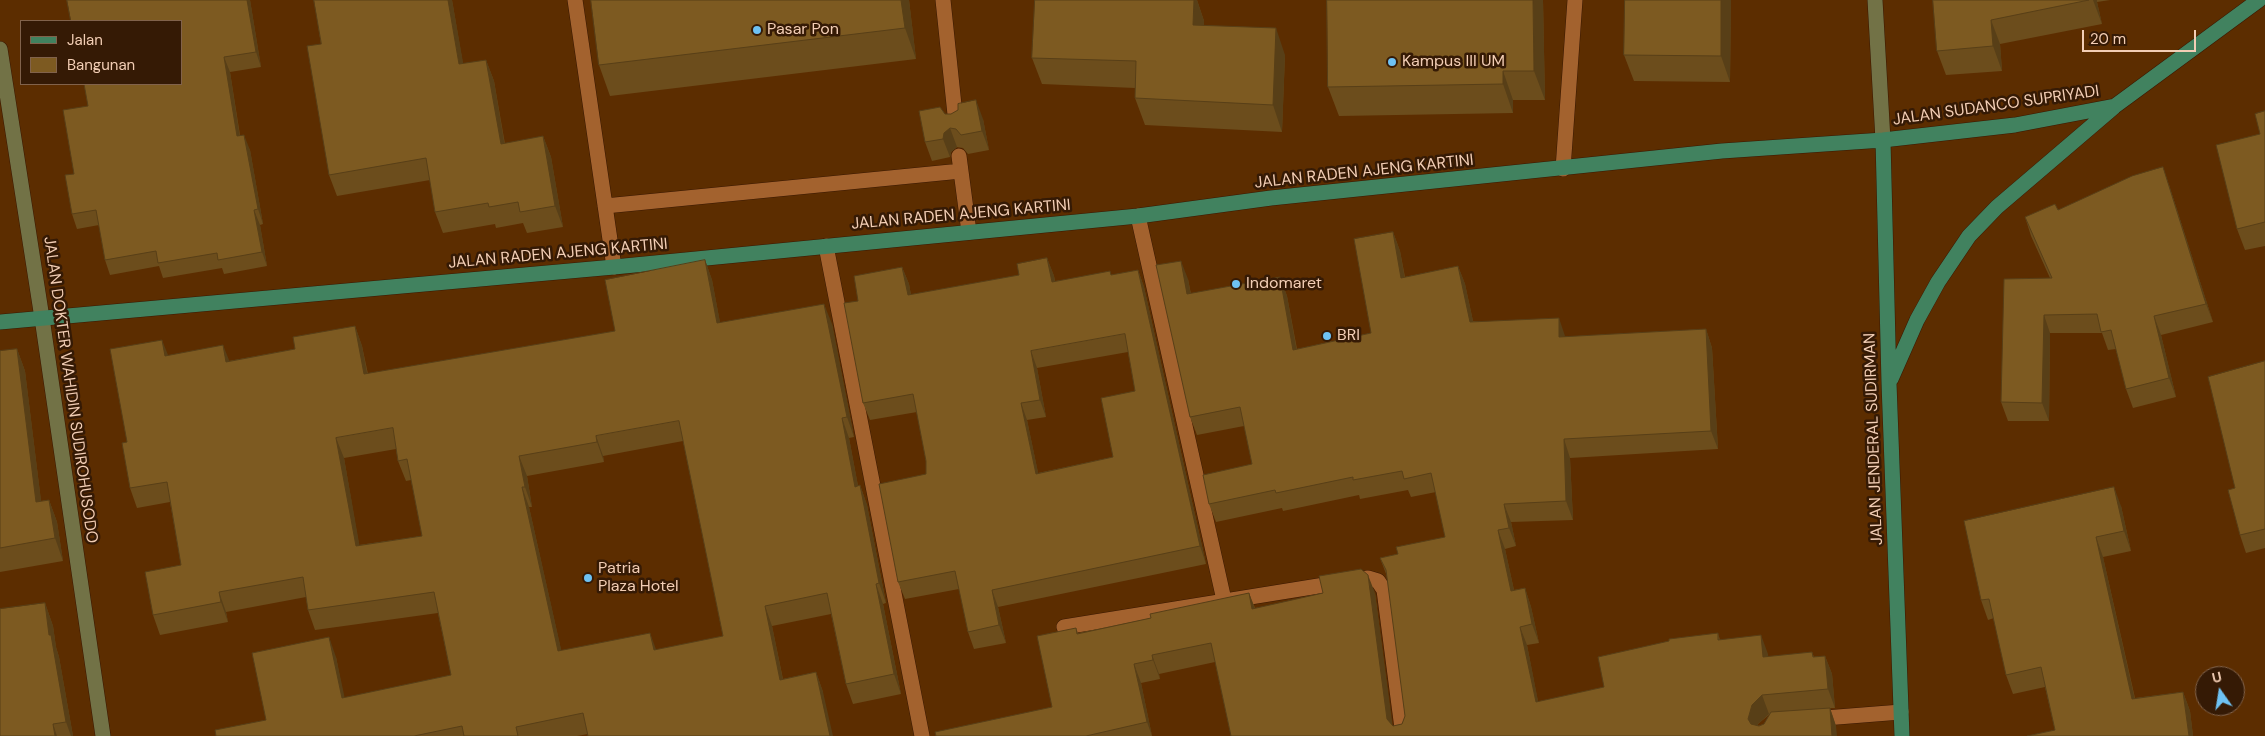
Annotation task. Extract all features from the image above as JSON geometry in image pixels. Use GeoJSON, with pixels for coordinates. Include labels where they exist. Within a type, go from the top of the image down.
{"type":"FeatureCollection","features":[{"type":"Feature","properties":{"kind":"main road"},"geometry":{"type":"LineString","coordinates":[[1874,0],[1883,140]]}},
{"type":"Feature","properties":{"kind":"main road","name":"JALAN SUDANCO SUPRIYADI"},"geometry":{"type":"LineString","coordinates":[[1883,140],[2015,124],[2115,106],[2259,0]]}},
{"type":"Feature","properties":{"kind":"main road","name":"JALAN DOKTER WAHIDIN SUDIROHUSODO"},"geometry":{"type":"LineString","coordinates":[[0,49],[42,318],[103,736]]}},
{"type":"Feature","properties":{"kind":"main road"},"geometry":{"type":"LineString","coordinates":[[1889,383],[1917,320],[1938,282],[1969,236],[1997,206],[2115,106]]}},
{"type":"Feature","properties":{"kind":"main road","name":"JALAN RADEN AJENG KARTINI"},"geometry":{"type":"LineString","coordinates":[[0,322],[614,267],[1138,216],[1272,198],[1722,151],[1883,140]]}},
{"type":"Feature","properties":{"kind":"main road","name":"JALAN JENDERAL SUDIRMAN"},"geometry":{"type":"LineString","coordinates":[[1883,140],[1889,383],[1902,736]]}},
{"type":"Feature","properties":{"kind":"street"},"geometry":{"type":"LineString","coordinates":[[576,0],[614,267]]}},
{"type":"Feature","properties":{"kind":"street"},"geometry":{"type":"LineString","coordinates":[[943,0],[956,124]]}},
{"type":"Feature","properties":{"kind":"street"},"geometry":{"type":"LineString","coordinates":[[1563,169],[1575,0]]}},
{"type":"Feature","properties":{"kind":"street"},"geometry":{"type":"LineString","coordinates":[[606,206],[960,163],[968,232]]}},
{"type":"Feature","properties":{"kind":"street"},"geometry":{"type":"LineString","coordinates":[[1138,216],[1224,600]]}},
{"type":"Feature","properties":{"kind":"street"},"geometry":{"type":"LineString","coordinates":[[826,246],[922,736]]}},
{"type":"Feature","properties":{"kind":"street"},"geometry":{"type":"LineString","coordinates":[[1064,627],[1368,578],[1378,581],[1384,590],[1403,736]]}},
{"type":"Feature","properties":{"kind":"street"},"geometry":{"type":"LineString","coordinates":[[1794,720],[1901,712]]}},
{"type":"Feature","properties":{"kind":"building"},"geometry":{"type":"Polygon","coordinates":[[[67,0],[247,0],[256,52],[224,57],[237,136],[244,135],[258,209],[254,210],[262,252],[218,260],[217,253],[158,263],[156,251],[105,260],[96,210],[72,214],[65,175],[74,174],[63,110],[88,106],[84,85],[182,85],[182,20],[71,20],[67,0]]]}},
{"type":"Feature","properties":{"kind":"building"},"geometry":{"type":"Polygon","coordinates":[[[314,0],[448,0],[459,64],[486,60],[501,144],[543,136],[555,206],[520,212],[518,202],[489,207],[488,203],[435,212],[426,158],[329,175],[307,46],[321,44],[314,0]]]}},
{"type":"Feature","properties":{"kind":"building"},"geometry":{"type":"Polygon","coordinates":[[[591,0],[901,0],[905,28],[599,65],[591,0]]]}},
{"type":"Feature","properties":{"kind":"building"},"geometry":{"type":"Polygon","coordinates":[[[1035,0],[1194,0],[1193,25],[1276,28],[1273,105],[1135,98],[1136,61],[1032,58],[1035,0]]]}},
{"type":"Feature","properties":{"kind":"building"},"geometry":{"type":"Polygon","coordinates":[[[1327,0],[1533,0],[1534,71],[1503,71],[1503,84],[1328,87],[1327,0]]]}},
{"type":"Feature","properties":{"kind":"building"},"geometry":{"type":"Polygon","coordinates":[[[1625,0],[1721,0],[1721,56],[1624,55],[1625,0]]]}},
{"type":"Feature","properties":{"kind":"building"},"geometry":{"type":"Polygon","coordinates":[[[1933,0],[2089,0],[1991,20],[1993,46],[1937,51],[1933,0]]]}},
{"type":"Feature","properties":{"kind":"building"},"geometry":{"type":"Polygon","coordinates":[[[976,100],[982,131],[961,135],[956,129],[950,128],[944,133],[943,139],[925,142],[919,111],[940,107],[945,114],[951,114],[958,110],[958,104],[976,100]]]}},
{"type":"Feature","properties":{"kind":"building"},"geometry":{"type":"Polygon","coordinates":[[[2265,111],[2265,222],[2237,229],[2216,145],[2260,134],[2255,114],[2265,111]]]}},
{"type":"Feature","properties":{"kind":"building"},"geometry":{"type":"Polygon","coordinates":[[[2163,167],[2206,304],[2154,316],[2169,378],[2126,389],[2111,330],[2101,332],[2097,314],[2044,315],[2042,403],[2001,402],[2004,279],[2052,278],[2025,217],[2055,204],[2058,210],[2132,176],[2163,167]]]}},
{"type":"Feature","properties":{"kind":"building"},"geometry":{"type":"Polygon","coordinates":[[[1393,232],[1401,278],[1458,266],[1470,322],[1559,318],[1559,337],[1706,329],[1711,431],[1564,439],[1566,501],[1504,504],[1509,528],[1498,530],[1511,591],[1525,588],[1532,624],[1520,627],[1536,702],[1604,687],[1598,657],[1669,641],[1669,639],[1718,633],[1718,640],[1761,635],[1763,657],[1812,652],[1813,657],[1825,656],[1828,689],[1762,695],[1752,705],[1748,719],[1751,724],[1759,726],[1764,724],[1771,712],[1830,708],[1832,736],[1231,736],[1211,643],[1152,655],[1153,660],[1134,664],[1147,722],[1086,736],[936,736],[935,732],[1052,707],[1037,636],[1076,628],[1077,634],[1151,618],[1150,614],[1249,593],[1252,609],[1323,593],[1319,576],[1361,569],[1368,575],[1387,719],[1393,726],[1402,724],[1405,716],[1386,570],[1380,558],[1398,554],[1396,547],[1445,537],[1431,473],[1404,479],[1402,471],[1353,480],[1353,477],[1276,493],[1275,490],[1209,504],[1203,475],[1252,464],[1240,407],[1190,417],[1156,265],[1181,261],[1187,294],[1280,277],[1293,350],[1371,333],[1354,239],[1393,232]]]}},
{"type":"Feature","properties":{"kind":"building"},"geometry":{"type":"Polygon","coordinates":[[[1047,258],[1052,282],[1110,271],[1111,275],[1138,270],[1200,546],[992,590],[999,625],[968,632],[955,571],[898,582],[879,484],[926,474],[926,461],[913,394],[863,403],[844,303],[858,301],[854,276],[902,267],[908,295],[1019,275],[1017,264],[1047,258]],[[1125,334],[1031,351],[1040,400],[1021,403],[1036,474],[1113,457],[1101,398],[1135,391],[1125,334]]]}},
{"type":"Feature","properties":{"kind":"building"},"geometry":{"type":"Polygon","coordinates":[[[705,260],[717,323],[824,304],[847,417],[842,418],[855,487],[860,485],[879,583],[876,584],[894,674],[846,684],[827,593],[765,606],[780,680],[816,672],[830,736],[588,736],[583,713],[516,727],[518,736],[464,736],[462,726],[414,736],[216,736],[215,730],[266,720],[252,653],[329,637],[342,698],[451,675],[434,592],[308,610],[303,577],[219,592],[221,602],[153,615],[145,572],[181,565],[167,482],[130,488],[122,443],[127,442],[110,349],[162,340],[165,356],[223,345],[226,362],[295,349],[293,337],[355,326],[364,374],[615,331],[605,280],[705,260]],[[679,421],[596,436],[597,442],[519,456],[525,487],[522,487],[558,651],[650,633],[654,650],[723,636],[679,421]],[[393,428],[336,438],[356,546],[422,536],[407,459],[398,461],[393,428]]]}},
{"type":"Feature","properties":{"kind":"building"},"geometry":{"type":"Polygon","coordinates":[[[17,349],[36,502],[49,500],[55,538],[0,548],[0,351],[17,349]]]}},
{"type":"Feature","properties":{"kind":"building"},"geometry":{"type":"Polygon","coordinates":[[[2265,361],[2265,529],[2240,535],[2228,490],[2235,488],[2208,377],[2265,361]]]}},
{"type":"Feature","properties":{"kind":"building"},"geometry":{"type":"Polygon","coordinates":[[[2114,487],[2124,531],[2096,537],[2132,699],[2183,692],[2189,736],[2027,736],[2055,730],[2041,667],[2006,675],[1989,599],[1981,600],[1964,521],[2114,487]]]}},
{"type":"Feature","properties":{"kind":"building"},"geometry":{"type":"Polygon","coordinates":[[[45,603],[49,635],[51,635],[66,722],[53,724],[55,736],[0,736],[0,609],[45,603]]]}},
{"type":"Feature","properties":{"kind":"place","name":"Pasar Pon"},"geometry":{"type":"Point","coordinates":[757,30]}},
{"type":"Feature","properties":{"kind":"place","name":"Kampus III UM"},"geometry":{"type":"Point","coordinates":[1392,62]}},
{"type":"Feature","properties":{"kind":"place","name":"Indomaret"},"geometry":{"type":"Point","coordinates":[1236,284]}},
{"type":"Feature","properties":{"kind":"place","name":"BRI"},"geometry":{"type":"Point","coordinates":[1327,336]}},
{"type":"Feature","properties":{"kind":"place","name":"Patria Plaza Hotel"},"geometry":{"type":"Point","coordinates":[588,578]}}]}
